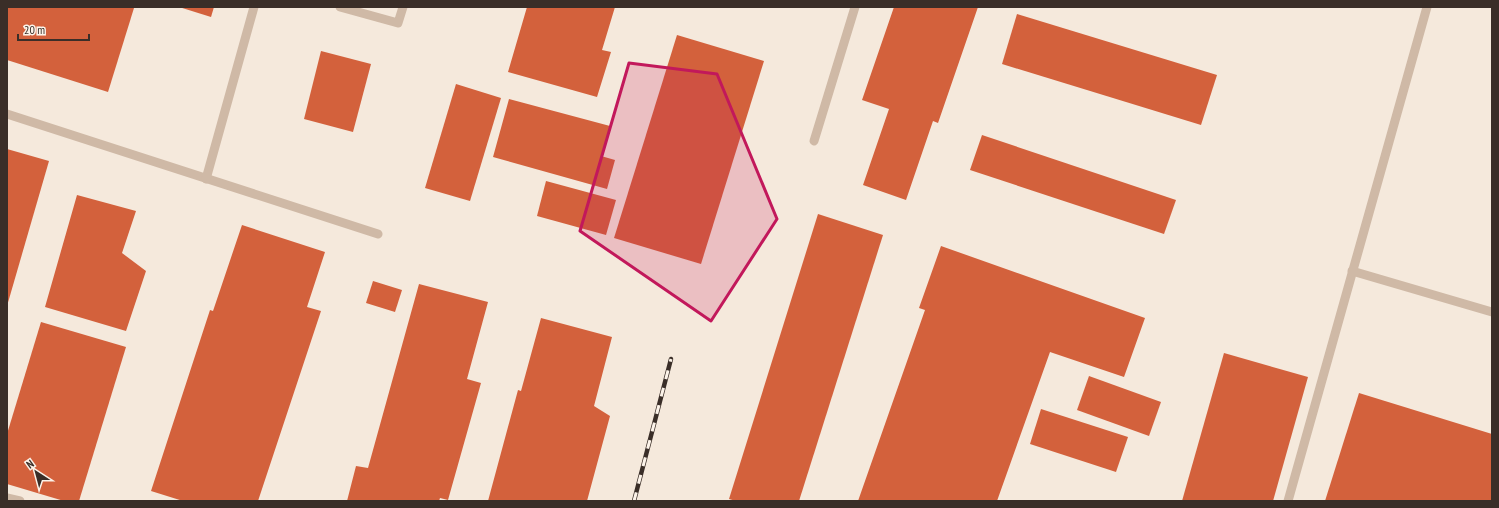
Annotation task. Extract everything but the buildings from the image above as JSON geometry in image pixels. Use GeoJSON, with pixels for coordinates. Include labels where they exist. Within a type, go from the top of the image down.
{"type":"FeatureCollection","features":[{"type":"Feature","properties":{"kind":"lane"},"geometry":{"type":"LineString","coordinates":[[206,179],[254,7]]}},
{"type":"Feature","properties":{"kind":"lane"},"geometry":{"type":"LineString","coordinates":[[340,7],[398,23],[403,7]]}},
{"type":"Feature","properties":{"kind":"lane"},"geometry":{"type":"LineString","coordinates":[[814,140],[855,7]]}},
{"type":"Feature","properties":{"kind":"lane"},"geometry":{"type":"LineString","coordinates":[[1288,501],[1427,7]]}},
{"type":"Feature","properties":{"kind":"lane"},"geometry":{"type":"LineString","coordinates":[[7,114],[378,234]]}},
{"type":"Feature","properties":{"kind":"lane"},"geometry":{"type":"LineString","coordinates":[[1352,271],[1492,312]]}},
{"type":"Feature","properties":{"kind":"lane"},"geometry":{"type":"LineString","coordinates":[[7,498],[20,501]]}},
{"type":"Feature","properties":{"kind":"highlighted area"},"geometry":{"type":"Polygon","coordinates":[[[629,63],[717,74],[777,219],[711,321],[580,231],[629,63]]]}},
{"type":"Feature","properties":{"kind":"railway"},"geometry":{"type":"LineString","coordinates":[[634,501],[671,359]]}}]}
